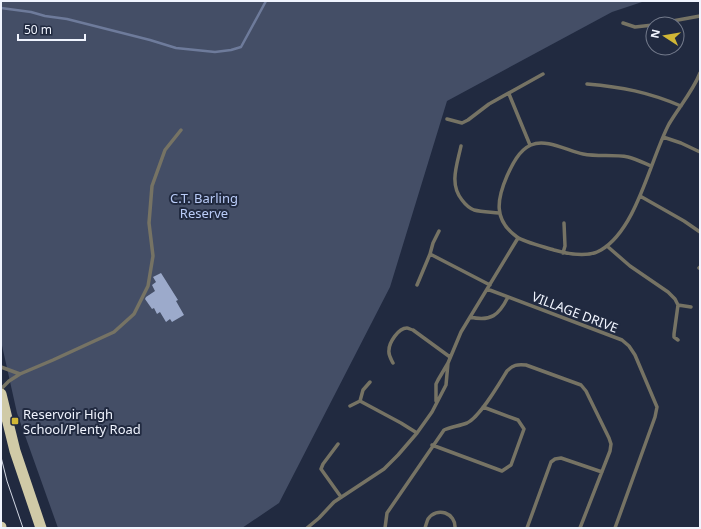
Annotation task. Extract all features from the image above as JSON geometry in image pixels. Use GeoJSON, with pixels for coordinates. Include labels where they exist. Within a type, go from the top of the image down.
{"type":"FeatureCollection","features":[{"type":"Feature","properties":{"kind":"highway"},"geometry":{"type":"LineString","coordinates":[[1,394],[15,451],[41,528]]}},
{"type":"Feature","properties":{"kind":"lane"},"geometry":{"type":"LineString","coordinates":[[685,19],[700,16]]}},
{"type":"Feature","properties":{"kind":"lane"},"geometry":{"type":"LineString","coordinates":[[623,23],[635,27],[645,26]]}},
{"type":"Feature","properties":{"kind":"lane"},"geometry":{"type":"LineString","coordinates":[[651,166],[628,157],[582,154],[545,143],[530,145],[517,158],[511,167],[501,192],[499,213],[507,228],[518,238],[572,255],[600,251],[607,246],[622,228],[640,196],[669,124],[698,84],[700,73]]}},
{"type":"Feature","properties":{"kind":"lane"},"geometry":{"type":"LineString","coordinates":[[447,119],[462,123],[489,104],[543,74]]}},
{"type":"Feature","properties":{"kind":"lane"},"geometry":{"type":"LineString","coordinates":[[587,84],[630,89],[646,93],[681,106]]}},
{"type":"Feature","properties":{"kind":"lane"},"geometry":{"type":"LineString","coordinates":[[509,94],[530,145]]}},
{"type":"Feature","properties":{"kind":"lane"},"geometry":{"type":"LineString","coordinates":[[1,389],[9,381],[20,374],[114,332],[134,314],[148,286],[153,256],[149,223],[152,186],[165,150],[181,130]]}},
{"type":"Feature","properties":{"kind":"lane"},"geometry":{"type":"LineString","coordinates":[[663,138],[681,143],[700,152]]}},
{"type":"Feature","properties":{"kind":"lane"},"geometry":{"type":"LineString","coordinates":[[461,146],[455,175],[455,188],[458,195],[466,205],[474,210],[499,213]]}},
{"type":"Feature","properties":{"kind":"lane"},"geometry":{"type":"LineString","coordinates":[[640,196],[684,221],[700,232]]}},
{"type":"Feature","properties":{"kind":"lane"},"geometry":{"type":"LineString","coordinates":[[564,223],[564,253]]}},
{"type":"Feature","properties":{"kind":"lane"},"geometry":{"type":"LineString","coordinates":[[417,285],[439,231]]}},
{"type":"Feature","properties":{"kind":"lane"},"geometry":{"type":"LineString","coordinates":[[307,528],[341,498],[384,469],[417,434],[432,412],[446,385],[448,363],[461,332],[518,238]]}},
{"type":"Feature","properties":{"kind":"lane"},"geometry":{"type":"LineString","coordinates":[[607,246],[630,266],[668,292],[675,299],[678,305],[674,338],[678,340]]}},
{"type":"Feature","properties":{"kind":"lane"},"geometry":{"type":"LineString","coordinates":[[430,254],[490,284]]}},
{"type":"Feature","properties":{"kind":"lane","name":"VILLAGE DRIVE"},"geometry":{"type":"LineString","coordinates":[[487,289],[622,340],[629,346],[635,355],[657,407],[656,417],[615,528]]}},
{"type":"Feature","properties":{"kind":"lane"},"geometry":{"type":"LineString","coordinates":[[470,317],[478,319],[492,317],[499,312],[508,297]]}},
{"type":"Feature","properties":{"kind":"lane"},"geometry":{"type":"LineString","coordinates":[[678,305],[691,307]]}},
{"type":"Feature","properties":{"kind":"lane"},"geometry":{"type":"LineString","coordinates":[[393,363],[389,350],[391,343],[397,334],[403,329],[408,328],[450,357]]}},
{"type":"Feature","properties":{"kind":"lane"},"geometry":{"type":"LineString","coordinates":[[436,402],[436,384],[448,363]]}},
{"type":"Feature","properties":{"kind":"lane"},"geometry":{"type":"LineString","coordinates":[[385,528],[387,513],[432,445],[444,430],[468,422],[475,417],[507,371],[517,364],[526,365],[581,385],[586,391],[611,444],[602,472],[580,528]]}},
{"type":"Feature","properties":{"kind":"lane"},"geometry":{"type":"LineString","coordinates":[[1,367],[20,374]]}},
{"type":"Feature","properties":{"kind":"lane"},"geometry":{"type":"LineString","coordinates":[[350,406],[360,400],[363,390],[370,382]]}},
{"type":"Feature","properties":{"kind":"lane"},"geometry":{"type":"LineString","coordinates":[[360,400],[401,423],[417,434]]}},
{"type":"Feature","properties":{"kind":"lane"},"geometry":{"type":"LineString","coordinates":[[432,445],[502,471],[507,469],[511,465],[524,429],[518,420],[483,407]]}},
{"type":"Feature","properties":{"kind":"lane"},"geometry":{"type":"LineString","coordinates":[[338,444],[321,469],[341,498]]}},
{"type":"Feature","properties":{"kind":"lane"},"geometry":{"type":"LineString","coordinates":[[527,528],[551,462],[555,459],[562,458],[602,472]]}},
{"type":"Feature","properties":{"kind":"lane"},"geometry":{"type":"LineString","coordinates":[[425,528],[428,519],[432,515],[437,512],[444,512],[450,514],[453,518],[456,524],[455,528]]}},
{"type":"Feature","properties":{"kind":"green space","name":"C.T. Barling Reserve"},"geometry":{"type":"Polygon","coordinates":[[[1,1],[645,1],[612,12],[447,101],[390,287],[279,503],[242,528],[58,528],[17,413],[1,341],[1,1]]]}},
{"type":"Feature","properties":{"kind":"building"},"geometry":{"type":"Polygon","coordinates":[[[161,273],[178,300],[176,301],[184,315],[172,322],[170,319],[166,322],[160,312],[157,314],[154,308],[152,309],[145,299],[155,291],[152,285],[156,282],[153,277],[161,273]]]}},
{"type":"Feature","properties":{"kind":"waterway"},"geometry":{"type":"LineString","coordinates":[[1,8],[67,19],[176,48],[215,52],[241,47],[266,1]]}},
{"type":"Feature","properties":{"kind":"tram line"},"geometry":{"type":"LineString","coordinates":[[1,457],[7,481],[23,528]]}},
{"type":"Feature","properties":{"kind":"place","name":"Reservoir High School/Plenty Road"},"geometry":{"type":"Point","coordinates":[15,421]}}]}
